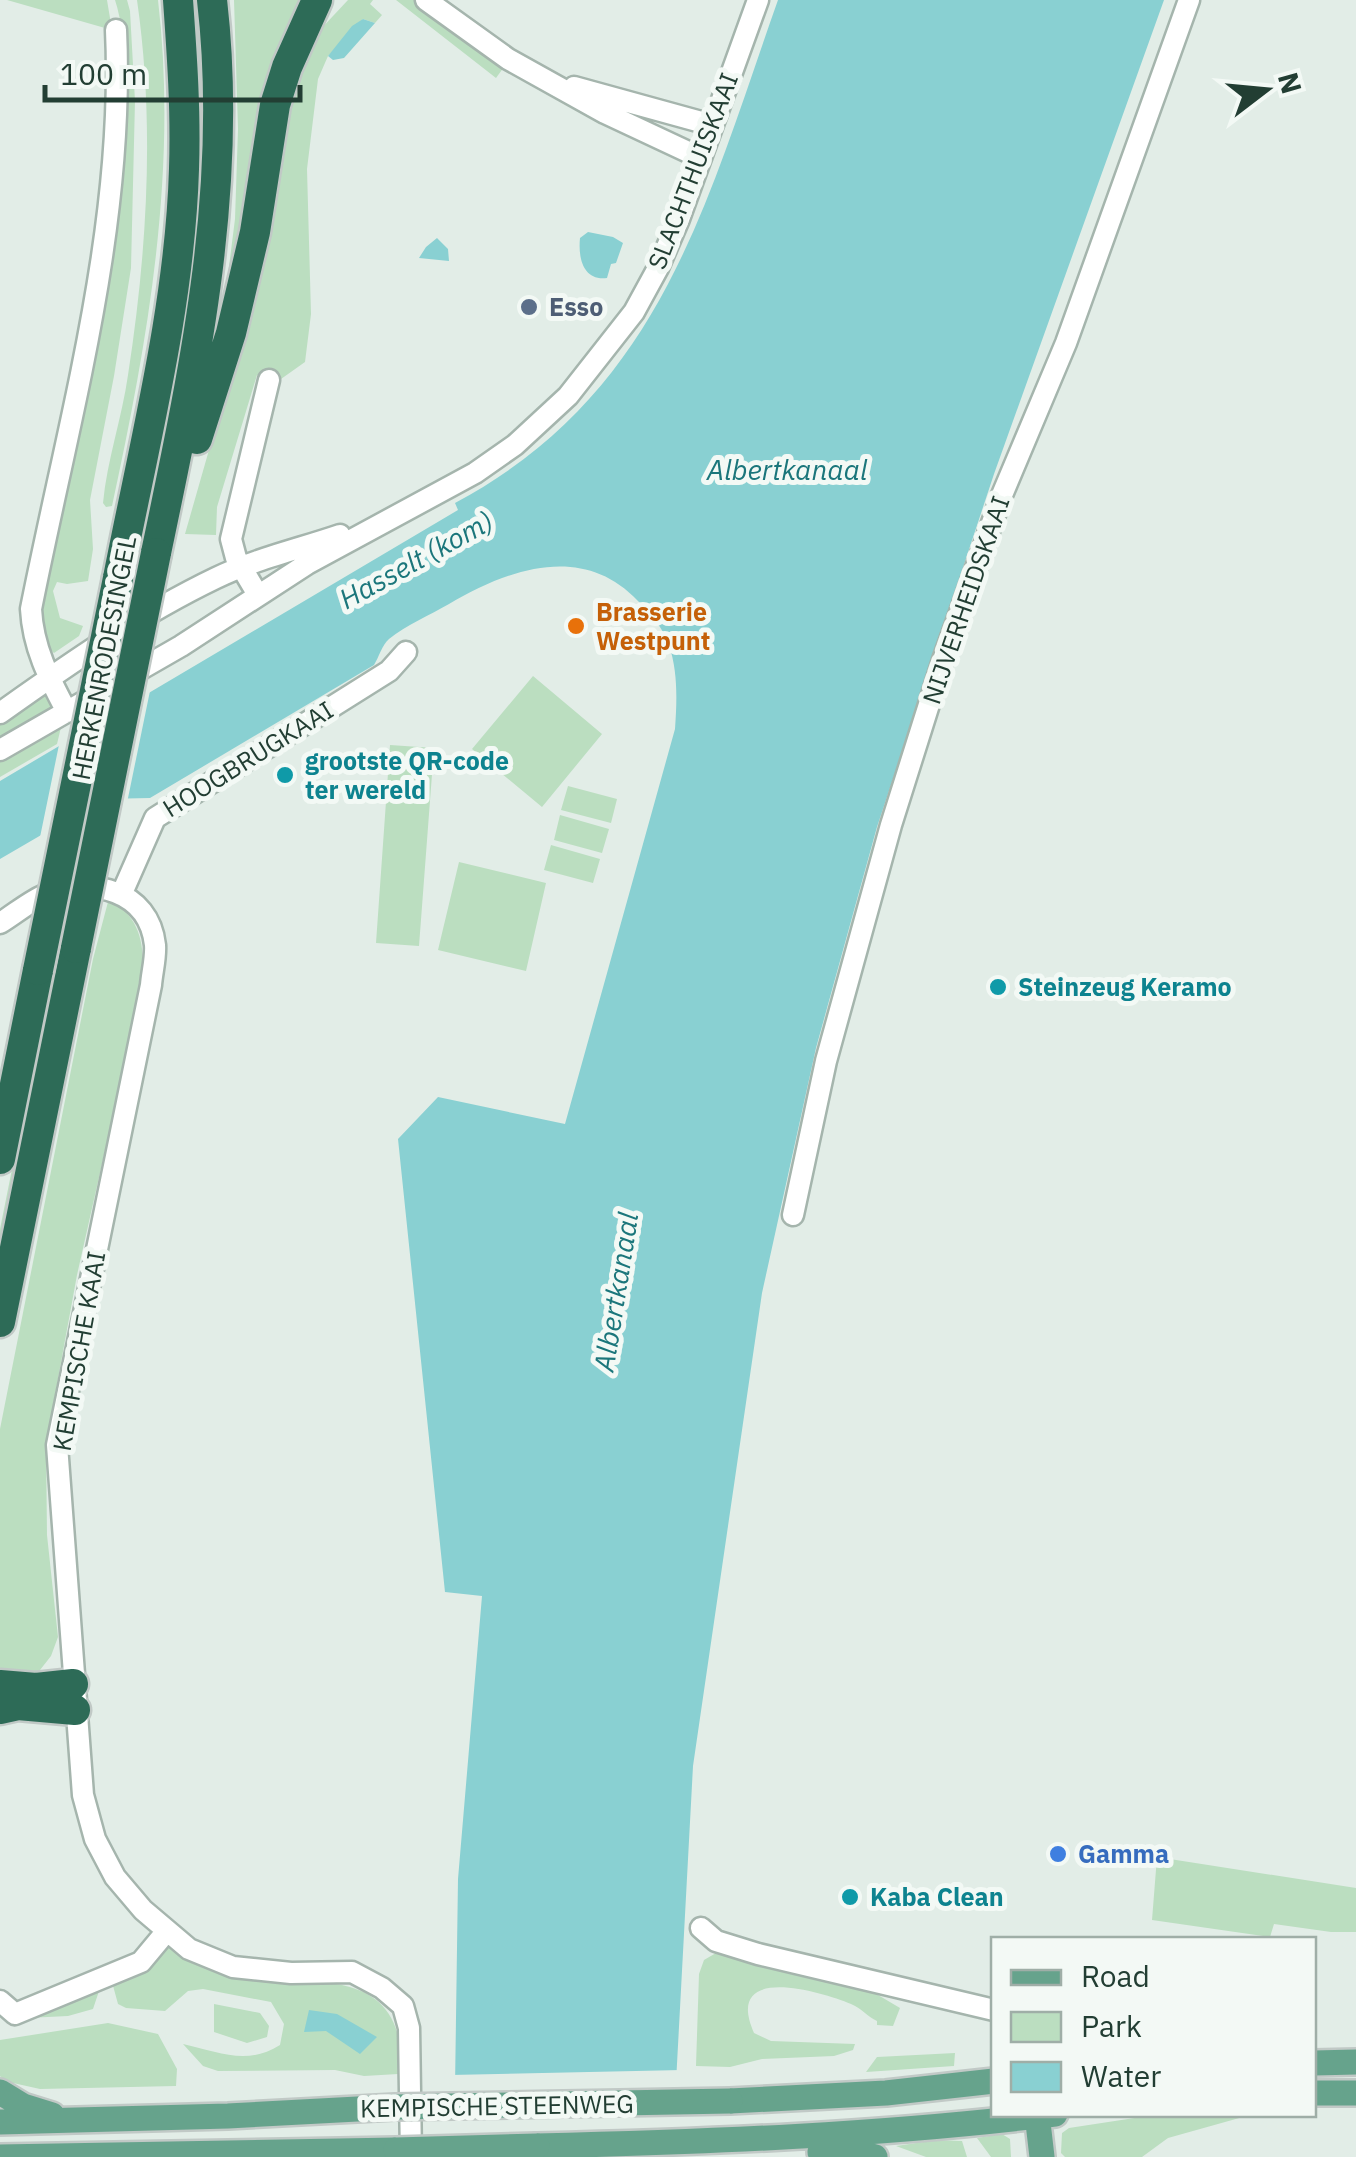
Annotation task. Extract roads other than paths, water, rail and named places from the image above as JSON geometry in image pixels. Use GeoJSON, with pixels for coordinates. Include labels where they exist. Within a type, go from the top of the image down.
{"type":"FeatureCollection","features":[{"type":"Feature","properties":{"kind":"highway","name":"HERKENRODESINGEL"},"geometry":{"type":"LineString","coordinates":[[0,1159],[174,285],[184,170],[178,0]]}},
{"type":"Feature","properties":{"kind":"highway","name":"HERKENRODESINGEL"},"geometry":{"type":"LineString","coordinates":[[0,1322],[197,356],[209,276],[219,121],[212,0]]}},
{"type":"Feature","properties":{"kind":"highway"},"geometry":{"type":"LineString","coordinates":[[165,510],[187,468],[231,333],[255,232],[275,104],[317,0]]}},
{"type":"Feature","properties":{"kind":"highway"},"geometry":{"type":"LineString","coordinates":[[301,38],[332,0]]}},
{"type":"Feature","properties":{"kind":"highway"},"geometry":{"type":"LineString","coordinates":[[0,1685],[74,1697]]}},
{"type":"Feature","properties":{"kind":"highway"},"geometry":{"type":"LineString","coordinates":[[0,1709],[74,1697]]}},
{"type":"Feature","properties":{"kind":"main road"},"geometry":{"type":"LineString","coordinates":[[1316,2063],[1356,2062]]}},
{"type":"Feature","properties":{"kind":"main road","name":"KEMPISCHE STEENWEG"},"geometry":{"type":"LineString","coordinates":[[0,2122],[395,2107],[730,2100],[886,2093],[991,2081]]}},
{"type":"Feature","properties":{"kind":"main road"},"geometry":{"type":"LineString","coordinates":[[0,2092],[23,2106],[71,2120]]}},
{"type":"Feature","properties":{"kind":"main road"},"geometry":{"type":"LineString","coordinates":[[1316,2093],[1356,2093]]}},
{"type":"Feature","properties":{"kind":"main road","name":"KEMPISCHE STEENWEG"},"geometry":{"type":"LineString","coordinates":[[0,2157],[404,2153],[732,2141],[867,2134],[1025,2117]]}},
{"type":"Feature","properties":{"kind":"main road"},"geometry":{"type":"LineString","coordinates":[[1042,2157],[1044,2117]]}},
{"type":"Feature","properties":{"kind":"main road"},"geometry":{"type":"LineString","coordinates":[[732,2141],[782,2154],[855,2152],[875,2157]]}},
{"type":"Feature","properties":{"kind":"street"},"geometry":{"type":"LineString","coordinates":[[426,0],[508,59],[605,114],[701,158]]}},
{"type":"Feature","properties":{"kind":"street","name":"SLACHTHUISKAAI"},"geometry":{"type":"LineString","coordinates":[[0,750],[194,638],[258,594],[384,520],[475,473],[530,432],[568,396],[600,359],[642,297],[678,222],[758,0]]}},
{"type":"Feature","properties":{"kind":"street","name":"NIJVERHEIDSKAAI"},"geometry":{"type":"LineString","coordinates":[[793,1215],[826,1061],[891,826],[943,660],[1002,495],[1066,343],[1189,0]]}},
{"type":"Feature","properties":{"kind":"street","name":"HERKENRODESINGEL"},"geometry":{"type":"LineString","coordinates":[[68,712],[33,638],[31,609],[104,255],[114,157],[116,30]]}},
{"type":"Feature","properties":{"kind":"street"},"geometry":{"type":"LineString","coordinates":[[552,82],[712,125]]}},
{"type":"Feature","properties":{"kind":"street"},"geometry":{"type":"LineString","coordinates":[[258,594],[231,539],[268,380]]}},
{"type":"Feature","properties":{"kind":"street","name":"SLACHTHUISKAAI"},"geometry":{"type":"LineString","coordinates":[[0,712],[91,649],[200,586],[384,520]]}},
{"type":"Feature","properties":{"kind":"street","name":"HOOGBRUGKAAI"},"geometry":{"type":"LineString","coordinates":[[122,893],[155,818],[389,671],[406,652]]}},
{"type":"Feature","properties":{"kind":"street"},"geometry":{"type":"LineString","coordinates":[[0,923],[45,895],[89,885],[122,893]]}},
{"type":"Feature","properties":{"kind":"street","name":"KEMPISCHE KAAI"},"geometry":{"type":"LineString","coordinates":[[122,893],[148,918],[155,947],[151,984],[58,1445],[83,1796],[94,1839],[115,1878],[166,1932],[189,1949],[233,1967],[352,1972],[382,1988],[403,2006],[409,2028],[404,2153]]}},
{"type":"Feature","properties":{"kind":"street"},"geometry":{"type":"LineString","coordinates":[[701,1928],[716,1941],[758,1954],[991,2009]]}},
{"type":"Feature","properties":{"kind":"street"},"geometry":{"type":"LineString","coordinates":[[0,2001],[15,2014],[103,1980],[140,1962],[166,1932]]}},
{"type":"Feature","properties":{"kind":"water","name":"Albertkanaal"},"geometry":{"type":"Polygon","coordinates":[[[778,0],[1164,0],[994,474],[877,827],[816,1048],[762,1293],[693,1766],[672,2157],[454,2157],[458,1879],[482,1596],[445,1592],[398,1139],[438,1097],[565,1124],[675,729],[675,676],[669,645],[652,616],[617,583],[594,572],[570,567],[520,572],[472,591],[403,629],[387,642],[374,665],[150,798],[103,799],[0,859],[0,781],[458,510],[455,503],[525,458],[582,407],[629,349],[667,286],[726,149],[778,0]]]}},
{"type":"Feature","properties":{"kind":"water"},"geometry":{"type":"Polygon","coordinates":[[[363,19],[375,23],[344,58],[333,60],[328,56],[352,26],[363,19]]]}},
{"type":"Feature","properties":{"kind":"water"},"geometry":{"type":"Polygon","coordinates":[[[588,232],[623,243],[607,278],[592,276],[584,267],[580,238],[588,232]]]}},
{"type":"Feature","properties":{"kind":"water"},"geometry":{"type":"Polygon","coordinates":[[[437,238],[448,249],[449,261],[419,258],[426,247],[437,238]]]}},
{"type":"Feature","properties":{"kind":"water"},"geometry":{"type":"Polygon","coordinates":[[[309,2010],[337,2014],[377,2037],[360,2054],[326,2031],[304,2032],[309,2010]]]}},
{"type":"Feature","properties":{"kind":"place","name":"Esso"},"geometry":{"type":"Point","coordinates":[529,307]}},
{"type":"Feature","properties":{"kind":"place","name":"Brasserie Westpunt"},"geometry":{"type":"Point","coordinates":[576,626]}},
{"type":"Feature","properties":{"kind":"place","name":"grootste QR-code ter wereld"},"geometry":{"type":"Point","coordinates":[285,775]}},
{"type":"Feature","properties":{"kind":"place","name":"Steinzeug Keramo"},"geometry":{"type":"Point","coordinates":[998,987]}},
{"type":"Feature","properties":{"kind":"place","name":"Gamma"},"geometry":{"type":"Point","coordinates":[1058,1854]}},
{"type":"Feature","properties":{"kind":"place","name":"Kaba Clean"},"geometry":{"type":"Point","coordinates":[850,1897]}},
{"type":"Feature","properties":{"kind":"water label","name":"Hasselt (kom)"},"geometry":{"type":"Point","coordinates":[416,560]}}]}
